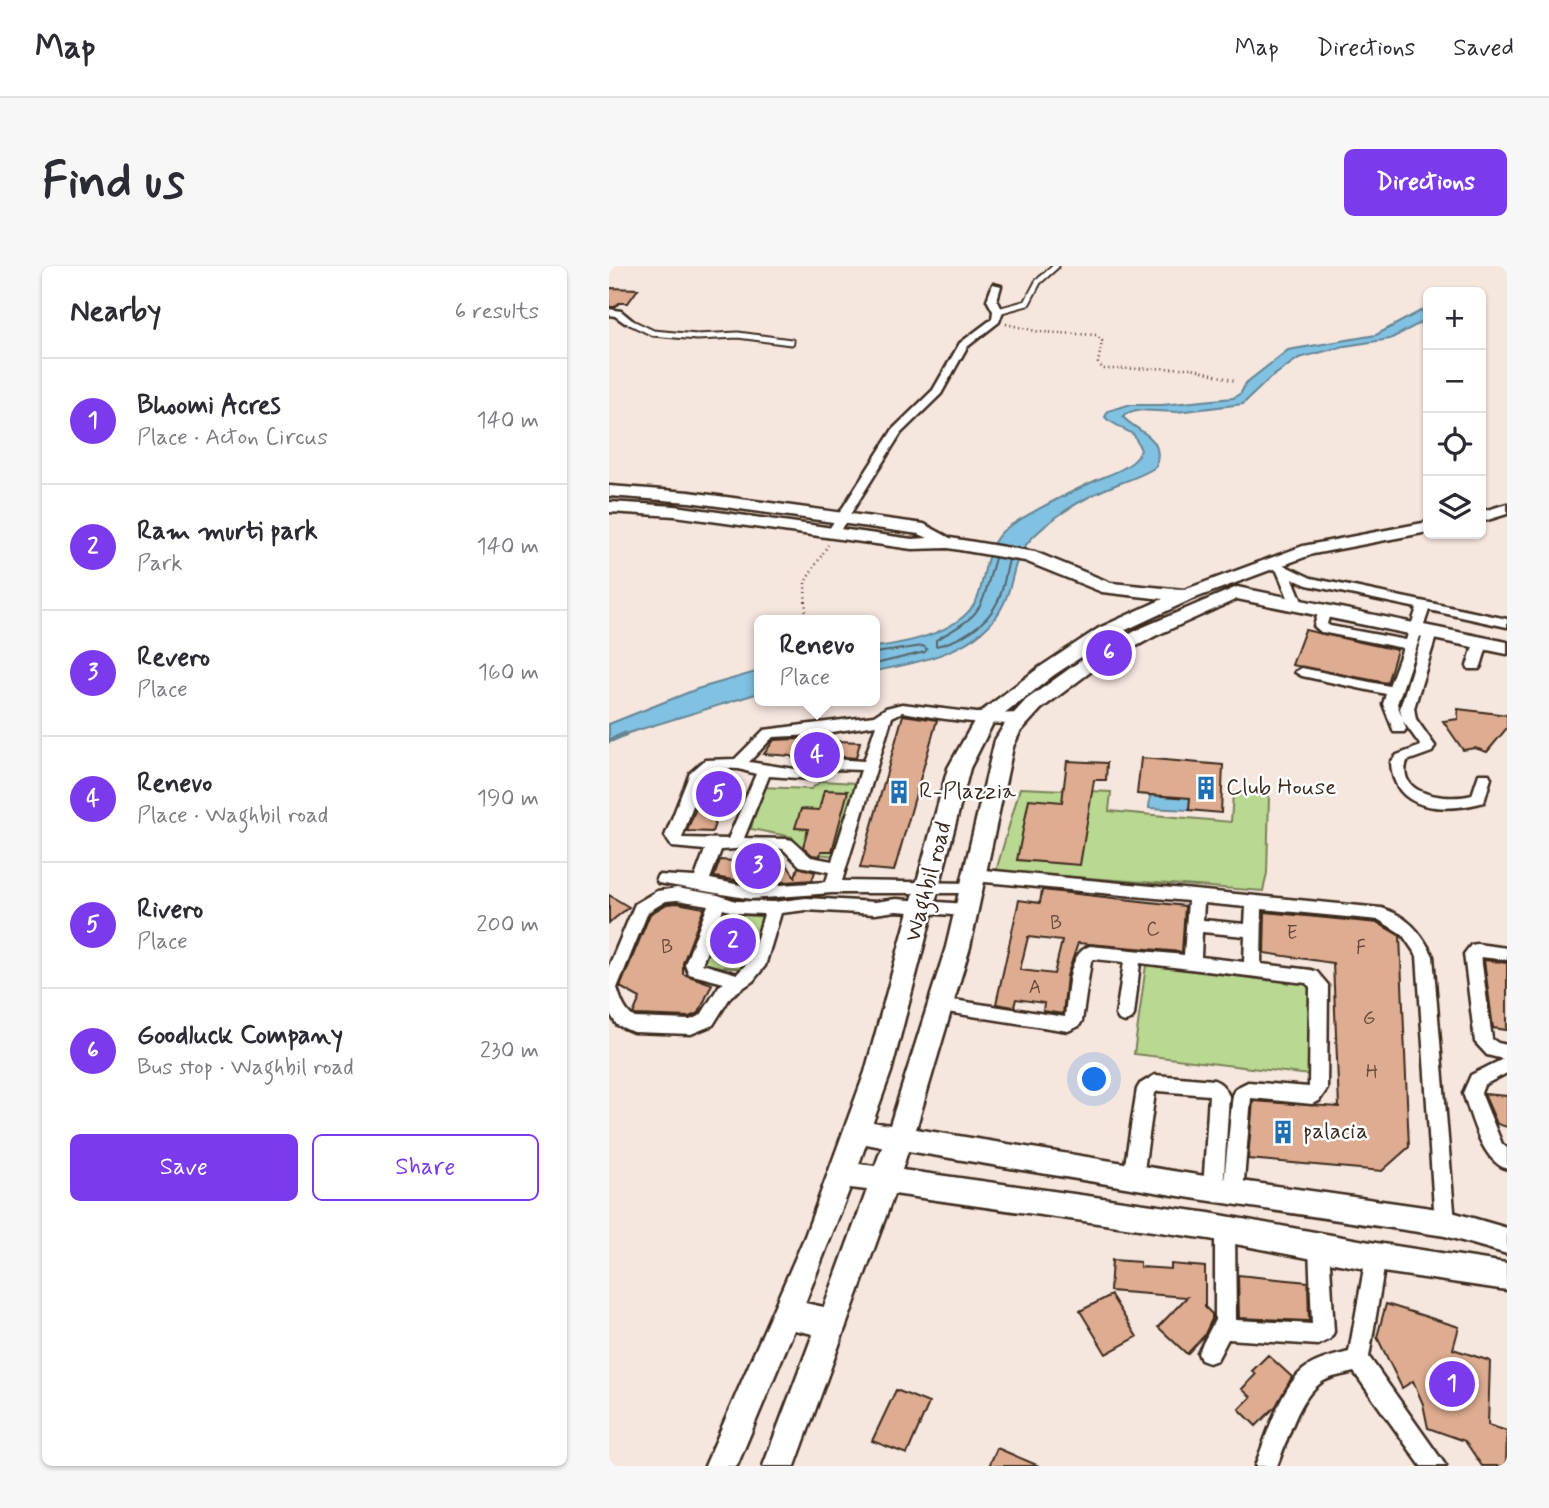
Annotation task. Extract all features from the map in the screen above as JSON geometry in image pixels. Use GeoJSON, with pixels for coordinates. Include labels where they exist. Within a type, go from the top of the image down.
{"type":"FeatureCollection","features":[{"type":"Feature","properties":{"kind":"main road"},"geometry":{"type":"LineString","coordinates":[[609,491],[689,497],[837,526],[912,544],[948,543],[1030,556],[1108,588],[1297,604],[1420,636],[1507,648]]}},
{"type":"Feature","properties":{"kind":"main road"},"geometry":{"type":"LineString","coordinates":[[609,506],[837,526]]}},
{"type":"Feature","properties":{"kind":"main road","name":"Waghbil road"},"geometry":{"type":"LineString","coordinates":[[721,1466],[841,1174],[877,1072],[959,768],[985,719],[1047,671],[1184,596],[1336,550],[1423,528]]}},
{"type":"Feature","properties":{"kind":"main road","name":"Waghbil road"},"geometry":{"type":"LineString","coordinates":[[1336,550],[1423,536]]}},
{"type":"Feature","properties":{"kind":"main road","name":"Waghbil road"},"geometry":{"type":"LineString","coordinates":[[779,1466],[898,1139],[959,946],[1003,746],[1012,728],[1044,697],[1084,668],[1126,629],[1227,597],[1278,567]]}},
{"type":"Feature","properties":{"kind":"main road"},"geometry":{"type":"LineString","coordinates":[[1108,588],[1126,629]]}},
{"type":"Feature","properties":{"kind":"main road"},"geometry":{"type":"LineString","coordinates":[[877,1072],[917,1078]]}},
{"type":"Feature","properties":{"kind":"main road"},"geometry":{"type":"LineString","coordinates":[[856,1131],[1133,1177],[1445,1223],[1507,1241]]}},
{"type":"Feature","properties":{"kind":"main road"},"geometry":{"type":"LineString","coordinates":[[1091,1210],[1097,1171]]}},
{"type":"Feature","properties":{"kind":"main road"},"geometry":{"type":"LineString","coordinates":[[841,1174],[1225,1229],[1376,1257],[1507,1276]]}},
{"type":"Feature","properties":{"kind":"main road"},"geometry":{"type":"LineString","coordinates":[[1188,1224],[1213,1189]]}},
{"type":"Feature","properties":{"kind":"main road"},"geometry":{"type":"LineString","coordinates":[[785,1314],[833,1323]]}},
{"type":"Feature","properties":{"kind":"street"},"geometry":{"type":"LineString","coordinates":[[837,526],[897,431],[937,392],[963,345],[997,315],[992,300],[996,286]]}},
{"type":"Feature","properties":{"kind":"street"},"geometry":{"type":"LineString","coordinates":[[612,315],[628,321]]}},
{"type":"Feature","properties":{"kind":"street"},"geometry":{"type":"LineString","coordinates":[[1278,567],[1297,604]]}},
{"type":"Feature","properties":{"kind":"street"},"geometry":{"type":"LineString","coordinates":[[1278,567],[1307,581],[1507,623]]}},
{"type":"Feature","properties":{"kind":"street"},"geometry":{"type":"LineString","coordinates":[[1424,607],[1407,708],[1409,719],[1427,749],[1398,762],[1401,780],[1423,799],[1454,804],[1479,798],[1484,778]]}},
{"type":"Feature","properties":{"kind":"street"},"geometry":{"type":"LineString","coordinates":[[1399,729],[1390,704],[1420,636]]}},
{"type":"Feature","properties":{"kind":"street"},"geometry":{"type":"LineString","coordinates":[[1474,666],[1481,643]]}},
{"type":"Feature","properties":{"kind":"street"},"geometry":{"type":"LineString","coordinates":[[1302,672],[1395,692]]}},
{"type":"Feature","properties":{"kind":"street"},"geometry":{"type":"LineString","coordinates":[[739,764],[769,733],[814,730],[878,720],[902,708],[985,719],[1023,718]]}},
{"type":"Feature","properties":{"kind":"street"},"geometry":{"type":"LineString","coordinates":[[832,887],[886,714]]}},
{"type":"Feature","properties":{"kind":"street"},"geometry":{"type":"LineString","coordinates":[[838,868],[806,862],[787,844],[677,843],[673,836],[697,772],[710,763],[739,764],[764,771],[801,775],[812,774],[832,764],[870,766]]}},
{"type":"Feature","properties":{"kind":"street"},"geometry":{"type":"LineString","coordinates":[[734,844],[764,771]]}},
{"type":"Feature","properties":{"kind":"street"},"geometry":{"type":"LineString","coordinates":[[699,883],[715,845]]}},
{"type":"Feature","properties":{"kind":"street"},"geometry":{"type":"LineString","coordinates":[[664,879],[751,893],[832,887],[926,898]]}},
{"type":"Feature","properties":{"kind":"street"},"geometry":{"type":"LineString","coordinates":[[774,908],[759,961],[747,976],[725,990],[707,1020],[691,1027],[633,1025],[624,1020],[614,1005],[609,988],[641,908],[663,895],[677,894],[736,907],[774,908],[926,898],[970,891],[1196,897],[1381,914],[1404,924],[1425,956],[1445,1223]]}},
{"type":"Feature","properties":{"kind":"street"},"geometry":{"type":"LineString","coordinates":[[1192,962],[1196,897]]}},
{"type":"Feature","properties":{"kind":"street"},"geometry":{"type":"LineString","coordinates":[[718,901],[693,964],[695,969],[713,972],[739,982]]}},
{"type":"Feature","properties":{"kind":"street"},"geometry":{"type":"LineString","coordinates":[[1252,969],[1254,902]]}},
{"type":"Feature","properties":{"kind":"street"},"geometry":{"type":"LineString","coordinates":[[1195,925],[1253,931]]}},
{"type":"Feature","properties":{"kind":"street"},"geometry":{"type":"LineString","coordinates":[[1507,954],[1477,950],[1472,954],[1485,1042],[1493,1050],[1507,1052]]}},
{"type":"Feature","properties":{"kind":"street"},"geometry":{"type":"LineString","coordinates":[[940,1005],[1068,1024],[1073,1021],[1083,959],[1090,952],[1311,977],[1319,985],[1318,1089],[1312,1096],[1248,1090],[1242,1094],[1213,1189]]}},
{"type":"Feature","properties":{"kind":"street"},"geometry":{"type":"LineString","coordinates":[[1125,1015],[1133,956]]}},
{"type":"Feature","properties":{"kind":"street"},"geometry":{"type":"LineString","coordinates":[[1507,1065],[1477,1080],[1472,1093],[1495,1149],[1507,1161]]}},
{"type":"Feature","properties":{"kind":"street"},"geometry":{"type":"LineString","coordinates":[[1133,1177],[1146,1089],[1155,1083],[1214,1088],[1220,1096],[1213,1189]]}},
{"type":"Feature","properties":{"kind":"street"},"geometry":{"type":"LineString","coordinates":[[1209,1353],[1226,1322],[1225,1229]]}},
{"type":"Feature","properties":{"kind":"street"},"geometry":{"type":"LineString","coordinates":[[1224,1329],[1318,1335],[1324,1332],[1319,1247]]}},
{"type":"Feature","properties":{"kind":"street"},"geometry":{"type":"LineString","coordinates":[[1376,1257],[1358,1360],[1436,1466]]}},
{"type":"Feature","properties":{"kind":"street"},"geometry":{"type":"LineString","coordinates":[[1266,1466],[1282,1435],[1292,1401],[1311,1377],[1358,1360]]}},
{"type":"Feature","properties":{"kind":"lane"},"geometry":{"type":"LineString","coordinates":[[997,315],[1027,303],[1038,282],[1056,266]]}},
{"type":"Feature","properties":{"kind":"lane"},"geometry":{"type":"LineString","coordinates":[[628,321],[653,334],[697,337],[738,335],[791,342]]}},
{"type":"Feature","properties":{"kind":"path"},"geometry":{"type":"LineString","coordinates":[[997,315],[1026,330],[1095,335],[1102,341],[1098,363],[1103,369],[1192,368],[1235,381]]}},
{"type":"Feature","properties":{"kind":"path"},"geometry":{"type":"LineString","coordinates":[[806,615],[805,582],[823,557],[837,526]]}},
{"type":"Feature","properties":{"kind":"green space"},"geometry":{"type":"Polygon","coordinates":[[[821,781],[856,783],[835,856],[799,852],[792,837],[751,829],[760,787],[811,789],[821,781]]]}},
{"type":"Feature","properties":{"kind":"green space"},"geometry":{"type":"Polygon","coordinates":[[[1020,788],[1111,792],[1109,811],[1231,822],[1233,793],[1269,796],[1267,873],[1263,891],[996,871],[1020,788]]]}},
{"type":"Feature","properties":{"kind":"green space"},"geometry":{"type":"Polygon","coordinates":[[[720,913],[766,917],[747,969],[700,965],[720,913]]]}},
{"type":"Feature","properties":{"kind":"green space"},"geometry":{"type":"Polygon","coordinates":[[[1146,965],[1311,984],[1309,1075],[1134,1054],[1146,965]]]}},
{"type":"Feature","properties":{"kind":"water"},"geometry":{"type":"Polygon","coordinates":[[[1423,310],[1423,322],[1390,339],[1345,346],[1299,358],[1269,379],[1243,404],[1177,412],[1136,410],[1125,414],[1123,417],[1129,423],[1154,442],[1158,456],[1156,467],[1085,499],[1036,534],[1017,560],[1003,605],[980,633],[948,652],[911,664],[880,670],[880,646],[935,633],[950,626],[972,607],[979,594],[991,549],[1008,527],[1132,463],[1141,450],[1134,435],[1105,417],[1108,411],[1128,405],[1162,405],[1233,398],[1241,393],[1246,383],[1288,350],[1376,335],[1423,310]]]}},
{"type":"Feature","properties":{"kind":"water"},"geometry":{"type":"Polygon","coordinates":[[[754,672],[754,695],[609,739],[609,724],[697,689],[754,672]]]}},
{"type":"Feature","properties":{"kind":"water"},"geometry":{"type":"Polygon","coordinates":[[[1191,783],[1189,810],[1149,808],[1150,795],[1165,796],[1191,783]]]}},
{"type":"Feature","properties":{"kind":"building"},"geometry":{"type":"Polygon","coordinates":[[[609,288],[638,289],[628,303],[609,307],[609,288]]]}},
{"type":"Feature","properties":{"kind":"building"},"geometry":{"type":"Polygon","coordinates":[[[1305,630],[1397,650],[1387,683],[1292,665],[1305,630]]]}},
{"type":"Feature","properties":{"kind":"building"},"geometry":{"type":"Polygon","coordinates":[[[1458,709],[1507,715],[1507,728],[1487,752],[1475,748],[1463,750],[1443,721],[1458,719],[1458,709]]]}},
{"type":"Feature","properties":{"kind":"building","name":"R-Plazzia"},"geometry":{"type":"Polygon","coordinates":[[[903,715],[937,720],[894,871],[860,868],[903,715]]]}},
{"type":"Feature","properties":{"kind":"building"},"geometry":{"type":"Polygon","coordinates":[[[774,740],[860,742],[856,758],[833,756],[835,753],[801,767],[791,756],[764,754],[774,740]]]}},
{"type":"Feature","properties":{"kind":"building","name":"Club House"},"geometry":{"type":"Polygon","coordinates":[[[1141,758],[1223,765],[1221,813],[1189,810],[1190,798],[1137,794],[1141,758]]]}},
{"type":"Feature","properties":{"kind":"building"},"geometry":{"type":"Polygon","coordinates":[[[1067,761],[1107,763],[1106,780],[1094,780],[1080,865],[1017,860],[1029,799],[1062,802],[1067,761]]]}},
{"type":"Feature","properties":{"kind":"building"},"geometry":{"type":"Polygon","coordinates":[[[714,771],[732,771],[728,787],[743,798],[740,804],[719,812],[712,832],[687,831],[709,775],[714,771]]]}},
{"type":"Feature","properties":{"kind":"building"},"geometry":{"type":"Polygon","coordinates":[[[824,790],[848,791],[832,851],[821,851],[820,856],[812,855],[803,847],[808,829],[795,828],[801,809],[819,810],[824,790]]]}},
{"type":"Feature","properties":{"kind":"building"},"geometry":{"type":"Polygon","coordinates":[[[768,850],[778,851],[795,877],[798,867],[815,872],[812,880],[759,884],[714,877],[720,860],[749,862],[768,850]]]}},
{"type":"Feature","properties":{"kind":"building"},"geometry":{"type":"Polygon","coordinates":[[[1042,890],[1185,906],[1182,952],[1078,943],[1067,976],[1063,1014],[1043,1011],[1044,1003],[1016,999],[1014,1007],[996,1004],[1019,900],[1040,903],[1042,890]],[[1028,937],[1020,970],[1054,974],[1062,941],[1028,937]]]}},
{"type":"Feature","properties":{"kind":"building"},"geometry":{"type":"Polygon","coordinates":[[[609,895],[629,907],[609,923],[609,895]]]}},
{"type":"Feature","properties":{"kind":"building"},"geometry":{"type":"Polygon","coordinates":[[[667,904],[704,908],[683,963],[683,974],[712,984],[699,1013],[689,1017],[633,1014],[640,998],[620,987],[650,914],[667,904]]]}},
{"type":"Feature","properties":{"kind":"building"},"geometry":{"type":"Polygon","coordinates":[[[1265,912],[1378,923],[1400,936],[1409,1147],[1382,1171],[1248,1159],[1253,1101],[1339,1107],[1333,963],[1264,953],[1265,912]]]}},
{"type":"Feature","properties":{"kind":"building"},"geometry":{"type":"Polygon","coordinates":[[[1484,960],[1507,963],[1507,1030],[1493,1028],[1484,960]]]}},
{"type":"Feature","properties":{"kind":"building"},"geometry":{"type":"Polygon","coordinates":[[[1484,1094],[1507,1096],[1507,1127],[1497,1124],[1484,1094]]]}},
{"type":"Feature","properties":{"kind":"building"},"geometry":{"type":"Polygon","coordinates":[[[1112,1260],[1140,1262],[1140,1267],[1171,1269],[1171,1264],[1205,1267],[1205,1307],[1212,1314],[1212,1319],[1204,1336],[1187,1354],[1158,1327],[1187,1297],[1110,1291],[1112,1260]]]}},
{"type":"Feature","properties":{"kind":"building"},"geometry":{"type":"Polygon","coordinates":[[[1238,1275],[1308,1282],[1309,1321],[1239,1318],[1238,1275]]]}},
{"type":"Feature","properties":{"kind":"building"},"geometry":{"type":"Polygon","coordinates":[[[1111,1295],[1137,1337],[1106,1354],[1080,1311],[1111,1295]]]}},
{"type":"Feature","properties":{"kind":"building"},"geometry":{"type":"Polygon","coordinates":[[[1386,1304],[1459,1327],[1453,1349],[1490,1361],[1488,1425],[1507,1431],[1506,1466],[1482,1466],[1465,1441],[1428,1428],[1423,1404],[1413,1381],[1402,1388],[1377,1337],[1386,1304]]]}},
{"type":"Feature","properties":{"kind":"building"},"geometry":{"type":"Polygon","coordinates":[[[1268,1355],[1292,1377],[1276,1406],[1256,1426],[1239,1409],[1251,1397],[1242,1389],[1256,1374],[1252,1371],[1268,1355]]]}},
{"type":"Feature","properties":{"kind":"building"},"geometry":{"type":"Polygon","coordinates":[[[896,1390],[929,1403],[907,1454],[872,1441],[896,1390]]]}},
{"type":"Feature","properties":{"kind":"building"},"geometry":{"type":"Polygon","coordinates":[[[997,1448],[1039,1466],[989,1466],[997,1448]]]}},
{"type":"Feature","properties":{"kind":"waterway"},"geometry":{"type":"LineString","coordinates":[[609,741],[625,734]]}},
{"type":"Feature","properties":{"kind":"place","name":"Goodluck Company"},"geometry":{"type":"Point","coordinates":[1109,653]}},
{"type":"Feature","properties":{"kind":"place","name":"Renevo"},"geometry":{"type":"Point","coordinates":[817,755]}},
{"type":"Feature","properties":{"kind":"place","name":"Club House"},"geometry":{"type":"Point","coordinates":[1206,788]}},
{"type":"Feature","properties":{"kind":"place","name":"R-Plazzia"},"geometry":{"type":"Point","coordinates":[899,792]}},
{"type":"Feature","properties":{"kind":"place","name":"Rivero"},"geometry":{"type":"Point","coordinates":[719,794]}},
{"type":"Feature","properties":{"kind":"place","name":"Revero"},"geometry":{"type":"Point","coordinates":[758,866]}},
{"type":"Feature","properties":{"kind":"place","name":"Ram murti park"},"geometry":{"type":"Point","coordinates":[733,941]}},
{"type":"Feature","properties":{"kind":"place","name":"palacia"},"geometry":{"type":"Point","coordinates":[1283,1132]}},
{"type":"Feature","properties":{"kind":"place","name":"Bhoomi Acres"},"geometry":{"type":"Point","coordinates":[1452,1384]}}]}
